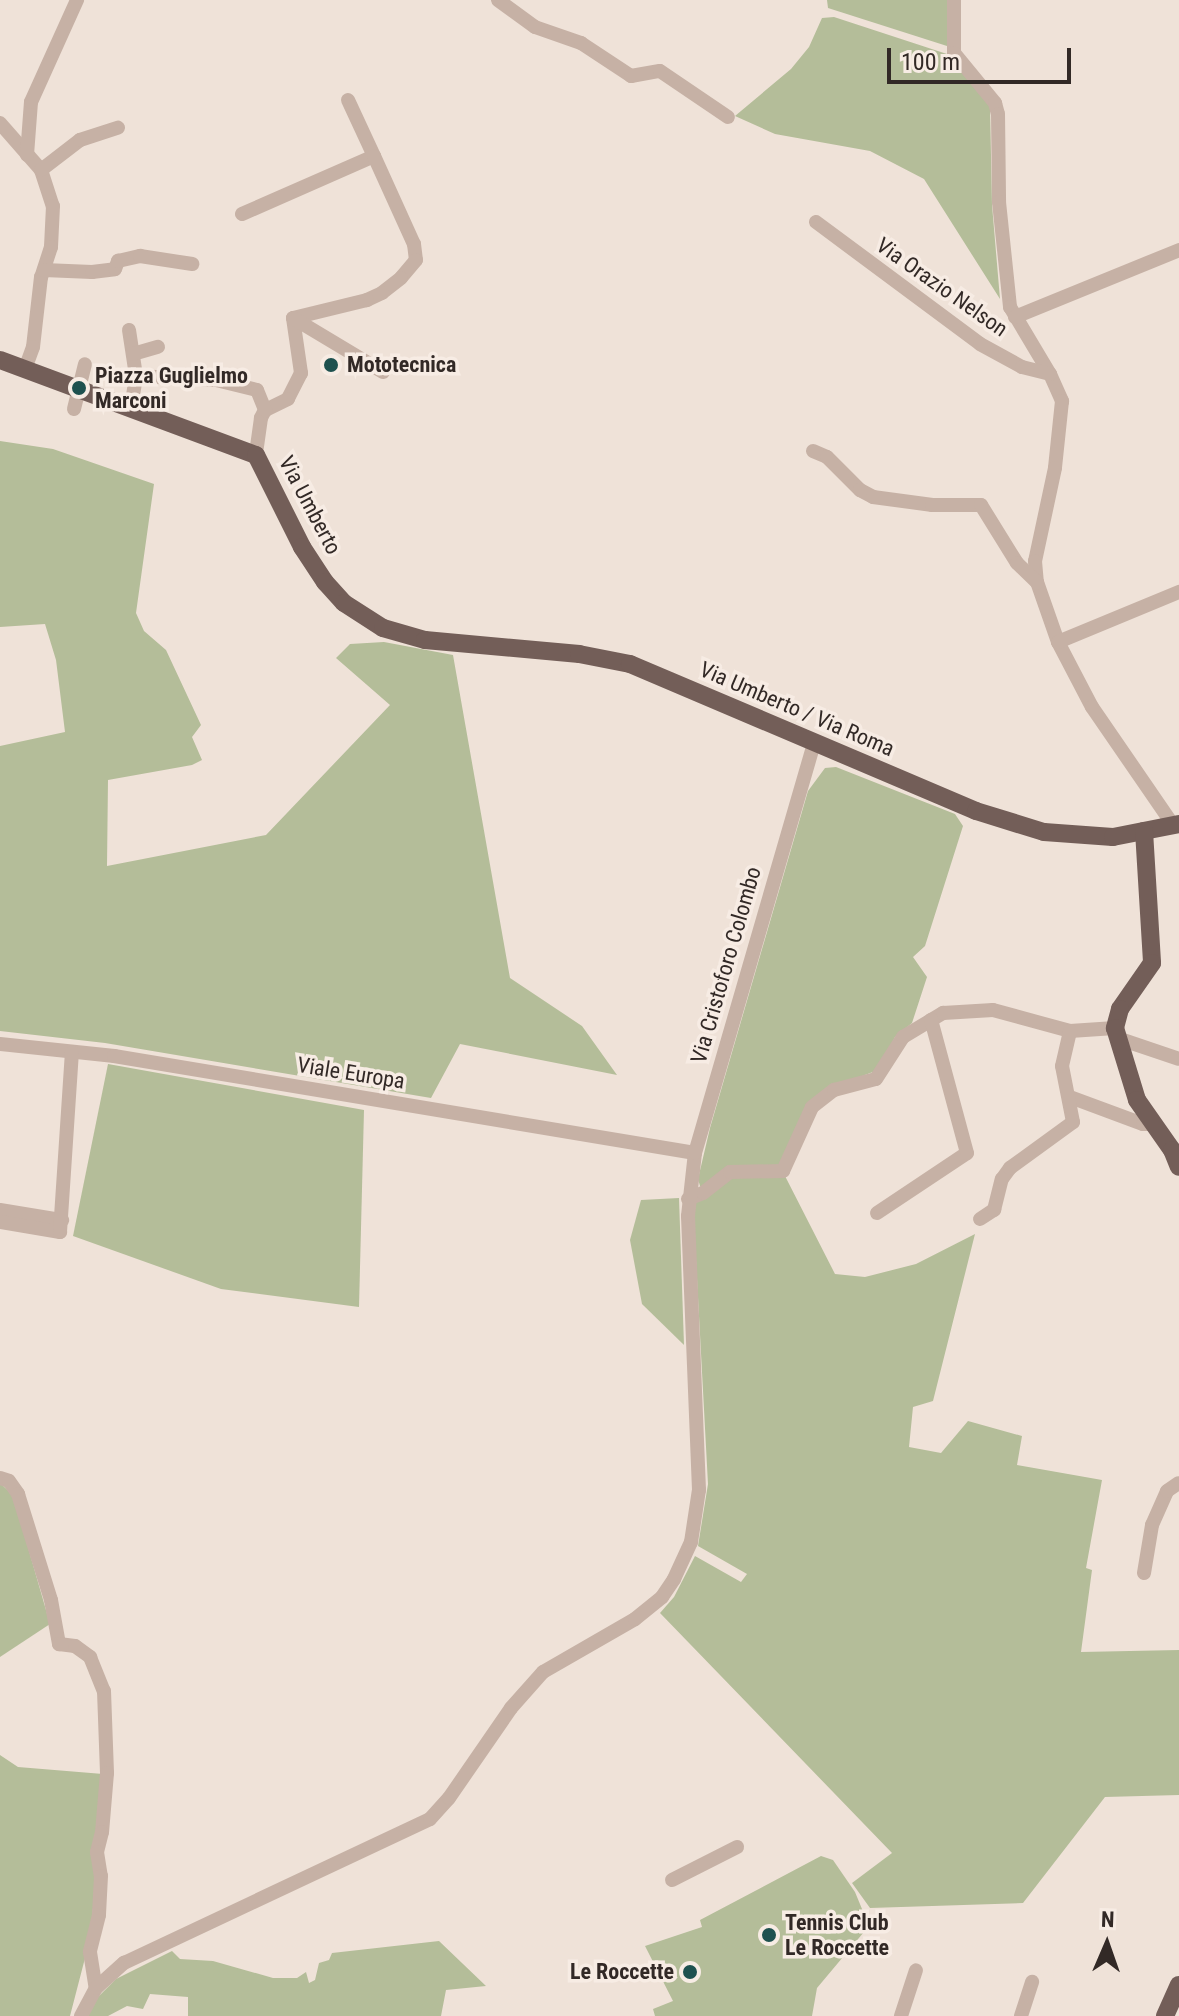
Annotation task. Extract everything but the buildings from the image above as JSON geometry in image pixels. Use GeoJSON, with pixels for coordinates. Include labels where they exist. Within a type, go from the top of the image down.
{"type":"FeatureCollection","features":[{"type":"Feature","properties":{"kind":"main road","name":"Via Umberto"},"geometry":{"type":"LineString","coordinates":[[0,360],[256,455],[302,547],[325,582],[361,616],[383,628],[425,640]]}},
{"type":"Feature","properties":{"kind":"main road","name":"Via Umberto / Via Roma"},"geometry":{"type":"LineString","coordinates":[[425,640],[579,654],[630,664],[814,744],[1009,823],[1095,838],[1176,825]]}},
{"type":"Feature","properties":{"kind":"main road"},"geometry":{"type":"LineString","coordinates":[[1144,831],[1152,963],[1120,1009],[1116,1033],[1131,1086],[1179,1167]]}},
{"type":"Feature","properties":{"kind":"main road"},"geometry":{"type":"LineString","coordinates":[[1165,2016],[1179,1985]]}},
{"type":"Feature","properties":{"kind":"street"},"geometry":{"type":"LineString","coordinates":[[27,155],[31,102],[77,0]]}},
{"type":"Feature","properties":{"kind":"street"},"geometry":{"type":"LineString","coordinates":[[498,0],[535,27],[581,43],[631,76],[660,71],[728,117]]}},
{"type":"Feature","properties":{"kind":"street"},"geometry":{"type":"LineString","coordinates":[[954,0],[954,53],[995,103],[998,114],[999,202],[1010,307],[1050,374],[1062,401],[1062,425],[1035,561],[1037,582],[1058,642],[1092,707],[1176,825]]}},
{"type":"Feature","properties":{"kind":"street"},"geometry":{"type":"LineString","coordinates":[[293,318],[382,293],[401,278],[416,260],[414,244],[348,100]]}},
{"type":"Feature","properties":{"kind":"street"},"geometry":{"type":"LineString","coordinates":[[0,123],[41,170],[53,206],[51,247],[44,270],[33,347],[25,369]]}},
{"type":"Feature","properties":{"kind":"street"},"geometry":{"type":"LineString","coordinates":[[41,170],[80,140],[118,128]]}},
{"type":"Feature","properties":{"kind":"street"},"geometry":{"type":"LineString","coordinates":[[242,214],[374,156]]}},
{"type":"Feature","properties":{"kind":"street","name":"Via Orazio Nelson"},"geometry":{"type":"LineString","coordinates":[[816,222],[980,344],[1022,367],[1050,374]]}},
{"type":"Feature","properties":{"kind":"street"},"geometry":{"type":"LineString","coordinates":[[1015,317],[1179,250]]}},
{"type":"Feature","properties":{"kind":"street"},"geometry":{"type":"LineString","coordinates":[[44,270],[92,272],[115,269],[118,261],[140,256],[192,264]]}},
{"type":"Feature","properties":{"kind":"street"},"geometry":{"type":"LineString","coordinates":[[293,318],[383,372]]}},
{"type":"Feature","properties":{"kind":"street"},"geometry":{"type":"LineString","coordinates":[[265,410],[288,399],[301,373],[293,318]]}},
{"type":"Feature","properties":{"kind":"street"},"geometry":{"type":"LineString","coordinates":[[129,330],[136,376],[131,408]]}},
{"type":"Feature","properties":{"kind":"street"},"geometry":{"type":"LineString","coordinates":[[133,354],[158,347]]}},
{"type":"Feature","properties":{"kind":"street"},"geometry":{"type":"LineString","coordinates":[[74,409],[85,364]]}},
{"type":"Feature","properties":{"kind":"street"},"geometry":{"type":"LineString","coordinates":[[136,376],[216,380],[257,390],[265,410],[256,455]]}},
{"type":"Feature","properties":{"kind":"street"},"geometry":{"type":"LineString","coordinates":[[813,451],[827,457],[860,490],[873,497],[932,505],[981,505],[1017,563],[1037,582]]}},
{"type":"Feature","properties":{"kind":"street"},"geometry":{"type":"LineString","coordinates":[[1058,642],[1179,592]]}},
{"type":"Feature","properties":{"kind":"street","name":"Via Cristoforo Colombo"},"geometry":{"type":"LineString","coordinates":[[96,1988],[124,1963],[430,1819],[449,1798],[511,1708],[543,1672],[635,1619],[662,1597],[686,1558],[697,1513],[699,1467],[691,1337],[688,1199],[695,1153],[814,744]]}},
{"type":"Feature","properties":{"kind":"street"},"geometry":{"type":"LineString","coordinates":[[688,1199],[703,1193],[730,1172],[783,1171],[812,1107],[834,1090],[876,1079],[903,1037],[953,1011],[993,1010],[1070,1031],[1116,1033],[1179,1059]]}},
{"type":"Feature","properties":{"kind":"street"},"geometry":{"type":"LineString","coordinates":[[877,1213],[967,1153],[931,1020]]}},
{"type":"Feature","properties":{"kind":"street"},"geometry":{"type":"LineString","coordinates":[[980,1219],[994,1210],[1002,1179],[1010,1168],[1073,1122],[1062,1066],[1070,1031]]}},
{"type":"Feature","properties":{"kind":"street","name":"Viale Europa"},"geometry":{"type":"LineString","coordinates":[[0,1044],[72,1052],[695,1153]]}},
{"type":"Feature","properties":{"kind":"street"},"geometry":{"type":"LineString","coordinates":[[0,1222],[60,1232],[72,1052]]}},
{"type":"Feature","properties":{"kind":"street"},"geometry":{"type":"LineString","coordinates":[[1070,1097],[1143,1124],[1154,1124]]}},
{"type":"Feature","properties":{"kind":"street"},"geometry":{"type":"LineString","coordinates":[[0,1210],[62,1220]]}},
{"type":"Feature","properties":{"kind":"street"},"geometry":{"type":"LineString","coordinates":[[0,1478],[9,1481],[18,1494],[51,1600],[59,1644],[75,1646],[90,1657],[104,1691],[107,1773],[102,1832],[97,1852],[101,1876],[99,1915],[90,1952],[96,1988],[81,2016]]}},
{"type":"Feature","properties":{"kind":"street"},"geometry":{"type":"LineString","coordinates":[[1144,1573],[1152,1525],[1167,1491],[1179,1483]]}},
{"type":"Feature","properties":{"kind":"street"},"geometry":{"type":"LineString","coordinates":[[672,1880],[737,1847]]}},
{"type":"Feature","properties":{"kind":"street"},"geometry":{"type":"LineString","coordinates":[[901,2016],[916,1970]]}},
{"type":"Feature","properties":{"kind":"street"},"geometry":{"type":"LineString","coordinates":[[1021,2016],[1032,1982]]}},
{"type":"Feature","properties":{"kind":"green space"},"geometry":{"type":"Polygon","coordinates":[[[827,0],[949,0],[947,46],[828,8],[827,0]]]}},
{"type":"Feature","properties":{"kind":"green space"},"geometry":{"type":"Polygon","coordinates":[[[834,17],[947,54],[990,106],[992,205],[1000,299],[924,179],[870,151],[775,134],[735,116],[791,69],[809,47],[822,18],[834,17]]]}},
{"type":"Feature","properties":{"kind":"green space"},"geometry":{"type":"Polygon","coordinates":[[[0,441],[53,449],[154,484],[136,613],[144,631],[166,650],[201,725],[192,737],[202,760],[192,765],[108,780],[107,866],[266,835],[390,705],[336,658],[350,644],[384,642],[453,655],[510,978],[582,1026],[617,1075],[460,1044],[431,1098],[105,1043],[0,1031],[0,746],[65,732],[56,660],[45,624],[0,627],[0,441]]]}},
{"type":"Feature","properties":{"kind":"green space"},"geometry":{"type":"Polygon","coordinates":[[[836,767],[955,814],[963,826],[925,946],[913,957],[927,977],[912,1023],[895,1037],[878,1070],[831,1088],[779,1167],[728,1166],[706,1187],[700,1186],[698,1179],[710,1128],[808,791],[825,768],[836,767]]]}},
{"type":"Feature","properties":{"kind":"green space"},"geometry":{"type":"Polygon","coordinates":[[[108,1064],[364,1110],[359,1307],[221,1289],[73,1236],[108,1064]]]}},
{"type":"Feature","properties":{"kind":"green space"},"geometry":{"type":"Polygon","coordinates":[[[785,1176],[835,1274],[865,1277],[916,1264],[975,1234],[933,1401],[913,1407],[909,1447],[941,1453],[968,1421],[1022,1436],[1017,1465],[1102,1480],[1086,1568],[1092,1570],[1081,1652],[1179,1650],[1179,1795],[1105,1797],[1023,1903],[870,1908],[852,1883],[892,1853],[660,1613],[674,1597],[695,1556],[741,1582],[747,1574],[698,1546],[708,1484],[693,1204],[732,1178],[785,1176]]]}},
{"type":"Feature","properties":{"kind":"green space"},"geometry":{"type":"Polygon","coordinates":[[[679,1198],[684,1345],[642,1304],[630,1240],[641,1200],[679,1198]]]}},
{"type":"Feature","properties":{"kind":"green space"},"geometry":{"type":"Polygon","coordinates":[[[0,1483],[13,1495],[50,1624],[0,1657],[0,1483]]]}},
{"type":"Feature","properties":{"kind":"green space"},"geometry":{"type":"Polygon","coordinates":[[[0,1755],[18,1767],[103,1774],[91,1935],[70,2016],[0,2016],[0,1755]]]}},
{"type":"Feature","properties":{"kind":"green space","name":"Tennis Club Le Roccette"},"geometry":{"type":"Polygon","coordinates":[[[821,1856],[833,1860],[855,1892],[869,1926],[817,1988],[812,2016],[655,2016],[653,2009],[673,2001],[645,1946],[702,1927],[700,1920],[821,1856]]]}},
{"type":"Feature","properties":{"kind":"green space"},"geometry":{"type":"Polygon","coordinates":[[[439,1941],[486,1986],[446,1990],[441,2016],[188,2016],[188,1997],[150,1994],[143,2009],[127,2006],[108,2016],[88,2016],[98,1997],[116,1979],[172,1951],[180,1959],[213,1961],[273,1978],[297,1978],[306,1972],[309,1983],[315,1980],[319,1963],[329,1960],[332,1953],[439,1941]]]}},
{"type":"Feature","properties":{"kind":"place","name":"Mototecnica"},"geometry":{"type":"Point","coordinates":[331,365]}},
{"type":"Feature","properties":{"kind":"place","name":"Piazza Guglielmo Marconi"},"geometry":{"type":"Point","coordinates":[79,388]}},
{"type":"Feature","properties":{"kind":"place","name":"Tennis Club Le Roccette"},"geometry":{"type":"Point","coordinates":[769,1935]}},
{"type":"Feature","properties":{"kind":"place","name":"Le Roccette"},"geometry":{"type":"Point","coordinates":[690,1972]}}]}
